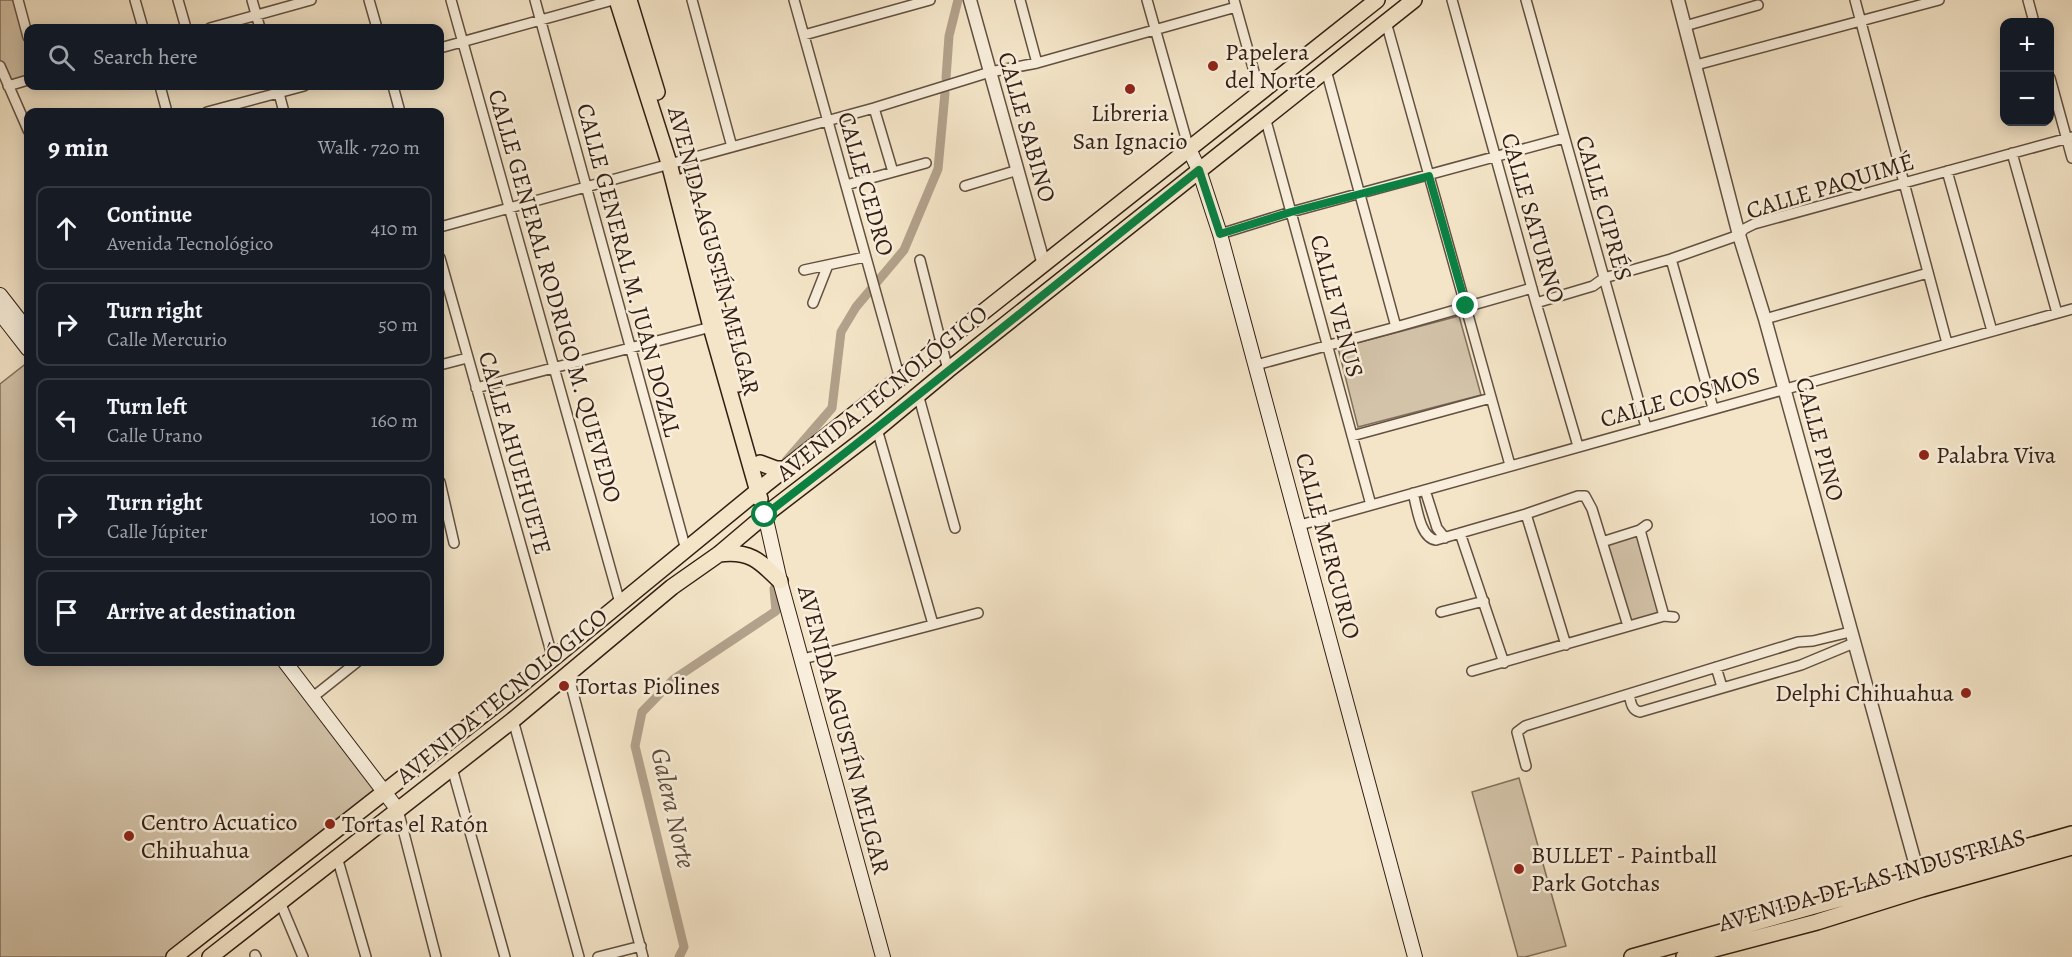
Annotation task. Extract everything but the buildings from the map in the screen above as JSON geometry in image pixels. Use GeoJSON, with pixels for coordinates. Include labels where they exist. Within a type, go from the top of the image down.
{"type":"FeatureCollection","features":[{"type":"Feature","properties":{"kind":"main road","name":"AVENIDA AGUSTÍN MELGAR"},"geometry":{"type":"LineString","coordinates":[[615,0],[674,162],[711,327],[762,488]]}},
{"type":"Feature","properties":{"kind":"main road","name":"AVENIDA AGUSTÍN MELGAR"},"geometry":{"type":"LineString","coordinates":[[628,0],[760,463],[765,515],[780,582],[883,957]]}},
{"type":"Feature","properties":{"kind":"main road","name":"AVENIDA TECNOLÓGICO"},"geometry":{"type":"LineString","coordinates":[[210,957],[513,720],[672,587],[719,554],[765,515],[877,429],[1414,0]]}},
{"type":"Feature","properties":{"kind":"main road","name":"AVENIDA TECNOLÓGICO"},"geometry":{"type":"LineString","coordinates":[[174,957],[553,659],[785,469],[942,347],[1369,3]]}},
{"type":"Feature","properties":{"kind":"main road","name":"CALLE MERCURIO"},"geometry":{"type":"LineString","coordinates":[[1189,149],[1199,170],[1220,234],[1415,957]]}},
{"type":"Feature","properties":{"kind":"main road"},"geometry":{"type":"LineString","coordinates":[[0,295],[24,326]]}},
{"type":"Feature","properties":{"kind":"main road"},"geometry":{"type":"LineString","coordinates":[[0,314],[24,344]]}},
{"type":"Feature","properties":{"kind":"main road"},"geometry":{"type":"LineString","coordinates":[[760,463],[776,469],[785,469]]}},
{"type":"Feature","properties":{"kind":"main road"},"geometry":{"type":"LineString","coordinates":[[719,554],[732,552],[754,557],[780,582]]}},
{"type":"Feature","properties":{"kind":"main road"},"geometry":{"type":"LineString","coordinates":[[288,666],[398,810]]}},
{"type":"Feature","properties":{"kind":"main road","name":"AVENIDA DE LAS INDUSTRIAS"},"geometry":{"type":"LineString","coordinates":[[1632,957],[1748,932],[1920,883],[2072,834]]}},
{"type":"Feature","properties":{"kind":"main road","name":"AVENIDA DE LAS INDUSTRIAS"},"geometry":{"type":"LineString","coordinates":[[1920,883],[2072,847]]}},
{"type":"Feature","properties":{"kind":"main road","name":"AVENIDA DE LAS INDUSTRIAS"},"geometry":{"type":"LineString","coordinates":[[1684,957],[1748,932]]}},
{"type":"Feature","properties":{"kind":"street"},"geometry":{"type":"LineString","coordinates":[[18,0],[24,24]]}},
{"type":"Feature","properties":{"kind":"street"},"geometry":{"type":"LineString","coordinates":[[135,0],[142,24]]}},
{"type":"Feature","properties":{"kind":"street"},"geometry":{"type":"LineString","coordinates":[[178,0],[185,24]]}},
{"type":"Feature","properties":{"kind":"street"},"geometry":{"type":"LineString","coordinates":[[252,0],[260,24]]}},
{"type":"Feature","properties":{"kind":"street"},"geometry":{"type":"LineString","coordinates":[[224,24],[311,0]]}},
{"type":"Feature","properties":{"kind":"street"},"geometry":{"type":"LineString","coordinates":[[369,0],[376,24]]}},
{"type":"Feature","properties":{"kind":"street","name":"CALLE GENERAL RODRIGO M. QUEVEDO"},"geometry":{"type":"LineString","coordinates":[[452,0],[620,603]]}},
{"type":"Feature","properties":{"kind":"street","name":"CALLE GENERAL M. JUAN DOZAL"},"geometry":{"type":"LineString","coordinates":[[534,0],[686,550]]}},
{"type":"Feature","properties":{"kind":"street"},"geometry":{"type":"LineString","coordinates":[[444,47],[615,0]]}},
{"type":"Feature","properties":{"kind":"street"},"geometry":{"type":"LineString","coordinates":[[692,0],[732,147]]}},
{"type":"Feature","properties":{"kind":"street","name":"CALLE CEDRO"},"geometry":{"type":"LineString","coordinates":[[794,0],[900,379]]}},
{"type":"Feature","properties":{"kind":"street"},"geometry":{"type":"LineString","coordinates":[[804,35],[930,0]]}},
{"type":"Feature","properties":{"kind":"street","name":"CALLE SABINO"},"geometry":{"type":"LineString","coordinates":[[970,0],[1044,265]]}},
{"type":"Feature","properties":{"kind":"street"},"geometry":{"type":"LineString","coordinates":[[1020,0],[1037,63]]}},
{"type":"Feature","properties":{"kind":"street"},"geometry":{"type":"LineString","coordinates":[[1147,0],[1189,149]]}},
{"type":"Feature","properties":{"kind":"street","name":"CALLE SATURNO"},"geometry":{"type":"LineString","coordinates":[[1452,0],[1578,446]]}},
{"type":"Feature","properties":{"kind":"street","name":"CALLE CIPRÉS"},"geometry":{"type":"LineString","coordinates":[[1526,0],[1646,427]]}},
{"type":"Feature","properties":{"kind":"street","name":"CALLE PINO"},"geometry":{"type":"LineString","coordinates":[[1678,0],[1739,235],[1765,319],[1920,883]]}},
{"type":"Feature","properties":{"kind":"street"},"geometry":{"type":"LineString","coordinates":[[1855,0],[1947,343]]}},
{"type":"Feature","properties":{"kind":"street"},"geometry":{"type":"LineString","coordinates":[[1696,65],[1939,0]]}},
{"type":"Feature","properties":{"kind":"street"},"geometry":{"type":"LineString","coordinates":[[2028,0],[2033,18]]}},
{"type":"Feature","properties":{"kind":"street"},"geometry":{"type":"LineString","coordinates":[[444,226],[874,108],[990,72],[1037,63],[1155,30],[1235,4],[1260,93]]}},
{"type":"Feature","properties":{"kind":"street"},"geometry":{"type":"LineString","coordinates":[[1685,26],[1758,5]]}},
{"type":"Feature","properties":{"kind":"street"},"geometry":{"type":"LineString","coordinates":[[1386,22],[1510,465]]}},
{"type":"Feature","properties":{"kind":"street"},"geometry":{"type":"LineString","coordinates":[[0,66],[24,121]]}},
{"type":"Feature","properties":{"kind":"street"},"geometry":{"type":"LineString","coordinates":[[1326,70],[1396,327]]}},
{"type":"Feature","properties":{"kind":"street"},"geometry":{"type":"LineString","coordinates":[[8,86],[24,81]]}},
{"type":"Feature","properties":{"kind":"street"},"geometry":{"type":"LineString","coordinates":[[161,90],[166,108]]}},
{"type":"Feature","properties":{"kind":"street"},"geometry":{"type":"LineString","coordinates":[[219,108],[275,90]]}},
{"type":"Feature","properties":{"kind":"street"},"geometry":{"type":"LineString","coordinates":[[278,90],[283,108]]}},
{"type":"Feature","properties":{"kind":"street"},"geometry":{"type":"LineString","coordinates":[[394,90],[397,108]]}},
{"type":"Feature","properties":{"kind":"street"},"geometry":{"type":"LineString","coordinates":[[2054,93],[2069,138],[2072,158]]}},
{"type":"Feature","properties":{"kind":"street"},"geometry":{"type":"LineString","coordinates":[[874,108],[893,172]]}},
{"type":"Feature","properties":{"kind":"street","name":"CALLE VENUS"},"geometry":{"type":"LineString","coordinates":[[1265,117],[1371,505]]}},
{"type":"Feature","properties":{"kind":"street"},"geometry":{"type":"LineString","coordinates":[[1220,234],[1291,212],[1564,138]]}},
{"type":"Feature","properties":{"kind":"street","name":"CALLE PAQUIMÉ"},"geometry":{"type":"LineString","coordinates":[[1536,303],[1593,286],[1604,278],[1671,259],[1739,235],[1744,229],[1755,224],[2069,138]]}},
{"type":"Feature","properties":{"kind":"street"},"geometry":{"type":"LineString","coordinates":[[2012,153],[2057,313]]}},
{"type":"Feature","properties":{"kind":"street"},"geometry":{"type":"LineString","coordinates":[[846,185],[926,164]]}},
{"type":"Feature","properties":{"kind":"street"},"geometry":{"type":"LineString","coordinates":[[965,186],[1018,170]]}},
{"type":"Feature","properties":{"kind":"street"},"geometry":{"type":"LineString","coordinates":[[1947,171],[1992,331]]}},
{"type":"Feature","properties":{"kind":"street"},"geometry":{"type":"LineString","coordinates":[[804,270],[865,256]]}},
{"type":"Feature","properties":{"kind":"street"},"geometry":{"type":"LineString","coordinates":[[1671,259],[1713,408]]}},
{"type":"Feature","properties":{"kind":"street"},"geometry":{"type":"LineString","coordinates":[[920,260],[948,370]]}},
{"type":"Feature","properties":{"kind":"street"},"geometry":{"type":"LineString","coordinates":[[813,303],[828,265]]}},
{"type":"Feature","properties":{"kind":"street","name":"CALLE AHUEHUETE"},"geometry":{"type":"LineString","coordinates":[[444,273],[553,659]]}},
{"type":"Feature","properties":{"kind":"street"},"geometry":{"type":"LineString","coordinates":[[1765,319],[1928,273]]}},
{"type":"Feature","properties":{"kind":"street"},"geometry":{"type":"LineString","coordinates":[[1256,364],[1329,346],[1532,288]]}},
{"type":"Feature","properties":{"kind":"street","name":"CALLE COSMOS"},"geometry":{"type":"LineString","coordinates":[[1300,525],[2072,309]]}},
{"type":"Feature","properties":{"kind":"street"},"geometry":{"type":"LineString","coordinates":[[476,388],[711,327]]}},
{"type":"Feature","properties":{"kind":"street"},"geometry":{"type":"LineString","coordinates":[[444,364],[467,358]]}},
{"type":"Feature","properties":{"kind":"street"},"geometry":{"type":"LineString","coordinates":[[918,394],[955,528]]}},
{"type":"Feature","properties":{"kind":"street"},"geometry":{"type":"LineString","coordinates":[[1352,436],[1491,398]]}},
{"type":"Feature","properties":{"kind":"street"},"geometry":{"type":"LineString","coordinates":[[877,429],[933,624]]}},
{"type":"Feature","properties":{"kind":"street"},"geometry":{"type":"LineString","coordinates":[[1425,490],[1437,528],[1445,537]]}},
{"type":"Feature","properties":{"kind":"street"},"geometry":{"type":"LineString","coordinates":[[1413,493],[1424,529],[1429,537],[1436,540],[1526,514],[1578,495],[1587,497],[1628,626]]}},
{"type":"Feature","properties":{"kind":"street"},"geometry":{"type":"LineString","coordinates":[[444,499],[454,543]]}},
{"type":"Feature","properties":{"kind":"street"},"geometry":{"type":"LineString","coordinates":[[1526,514],[1566,645]]}},
{"type":"Feature","properties":{"kind":"street"},"geometry":{"type":"LineString","coordinates":[[1472,671],[1669,616],[1644,528],[1602,542]]}},
{"type":"Feature","properties":{"kind":"street"},"geometry":{"type":"LineString","coordinates":[[1460,533],[1504,663]]}},
{"type":"Feature","properties":{"kind":"street"},"geometry":{"type":"LineString","coordinates":[[1441,612],[1484,601]]}},
{"type":"Feature","properties":{"kind":"street"},"geometry":{"type":"LineString","coordinates":[[803,659],[978,613]]}},
{"type":"Feature","properties":{"kind":"street"},"geometry":{"type":"LineString","coordinates":[[1526,766],[1518,743],[1519,729],[1798,642],[1852,637]]}},
{"type":"Feature","properties":{"kind":"street"},"geometry":{"type":"LineString","coordinates":[[1629,694],[1632,707],[1635,711],[1640,712],[1801,665],[1852,637]]}},
{"type":"Feature","properties":{"kind":"street"},"geometry":{"type":"LineString","coordinates":[[1813,641],[1818,657]]}},
{"type":"Feature","properties":{"kind":"street"},"geometry":{"type":"LineString","coordinates":[[313,697],[352,666]]}},
{"type":"Feature","properties":{"kind":"street"},"geometry":{"type":"LineString","coordinates":[[1716,667],[1722,687]]}},
{"type":"Feature","properties":{"kind":"street"},"geometry":{"type":"LineString","coordinates":[[568,674],[644,957]]}},
{"type":"Feature","properties":{"kind":"street"},"geometry":{"type":"LineString","coordinates":[[513,720],[579,957]]}},
{"type":"Feature","properties":{"kind":"street"},"geometry":{"type":"LineString","coordinates":[[452,768],[505,957]]}},
{"type":"Feature","properties":{"kind":"street"},"geometry":{"type":"LineString","coordinates":[[398,810],[436,957]]}},
{"type":"Feature","properties":{"kind":"street"},"geometry":{"type":"LineString","coordinates":[[337,857],[366,957]]}},
{"type":"Feature","properties":{"kind":"street"},"geometry":{"type":"LineString","coordinates":[[280,902],[303,957]]}},
{"type":"Feature","properties":{"kind":"street"},"geometry":{"type":"LineString","coordinates":[[598,957],[640,946]]}},
{"type":"Feature","properties":{"kind":"shaded area"},"geometry":{"type":"Polygon","coordinates":[[[0,0],[18,0],[24,24],[24,81],[8,86],[0,66],[0,0]]]}},
{"type":"Feature","properties":{"kind":"shaded area"},"geometry":{"type":"Polygon","coordinates":[[[1459,316],[1481,395],[1358,427],[1338,348],[1459,316]]]}},
{"type":"Feature","properties":{"kind":"shaded area"},"geometry":{"type":"Polygon","coordinates":[[[24,365],[24,666],[288,666],[385,791],[175,957],[0,957],[0,384],[24,365]]]}},
{"type":"Feature","properties":{"kind":"shaded area"},"geometry":{"type":"Polygon","coordinates":[[[1640,530],[1664,616],[1628,626],[1602,542],[1640,530]]]}},
{"type":"Feature","properties":{"kind":"shaded area","name":"BULLET - Paintball Park Gotchas"},"geometry":{"type":"Polygon","coordinates":[[[1519,778],[1566,946],[1525,957],[1518,957],[1472,792],[1519,778]]]}},
{"type":"Feature","properties":{"kind":"waterway","name":"Galera Norte"},"geometry":{"type":"LineString","coordinates":[[946,78],[949,36],[958,0]]}},
{"type":"Feature","properties":{"kind":"waterway","name":"Galera Norte"},"geometry":{"type":"LineString","coordinates":[[786,461],[832,408],[841,332],[856,307],[904,250],[938,169],[945,93]]}},
{"type":"Feature","properties":{"kind":"waterway","name":"Galera Norte"},"geometry":{"type":"LineString","coordinates":[[679,957],[684,947],[635,746],[642,712],[674,679],[776,611],[774,589]]}},
{"type":"Feature","properties":{"kind":"place","name":"Papelera del Norte"},"geometry":{"type":"Point","coordinates":[1213,66]}},
{"type":"Feature","properties":{"kind":"place","name":"Libreria San Ignacio"},"geometry":{"type":"Point","coordinates":[1130,89]}},
{"type":"Feature","properties":{"kind":"place","name":"Palabra Viva"},"geometry":{"type":"Point","coordinates":[1924,455]}},
{"type":"Feature","properties":{"kind":"place","name":"Tortas Piolines"},"geometry":{"type":"Point","coordinates":[564,686]}},
{"type":"Feature","properties":{"kind":"place","name":"Delphi Chihuahua"},"geometry":{"type":"Point","coordinates":[1966,693]}},
{"type":"Feature","properties":{"kind":"place","name":"Tortas el Ratón"},"geometry":{"type":"Point","coordinates":[330,824]}},
{"type":"Feature","properties":{"kind":"place","name":"Centro Acuatico Chihuahua"},"geometry":{"type":"Point","coordinates":[129,836]}},
{"type":"Feature","properties":{"kind":"place","name":"BULLET - Paintball Park Gotchas"},"geometry":{"type":"Point","coordinates":[1519,869]}},
{"type":"Feature","properties":{"kind":"route"},"geometry":{"type":"LineString","coordinates":[[765,515],[877,429],[1199,170],[1220,234],[1291,212],[1429,176],[1466,306]]}}]}
